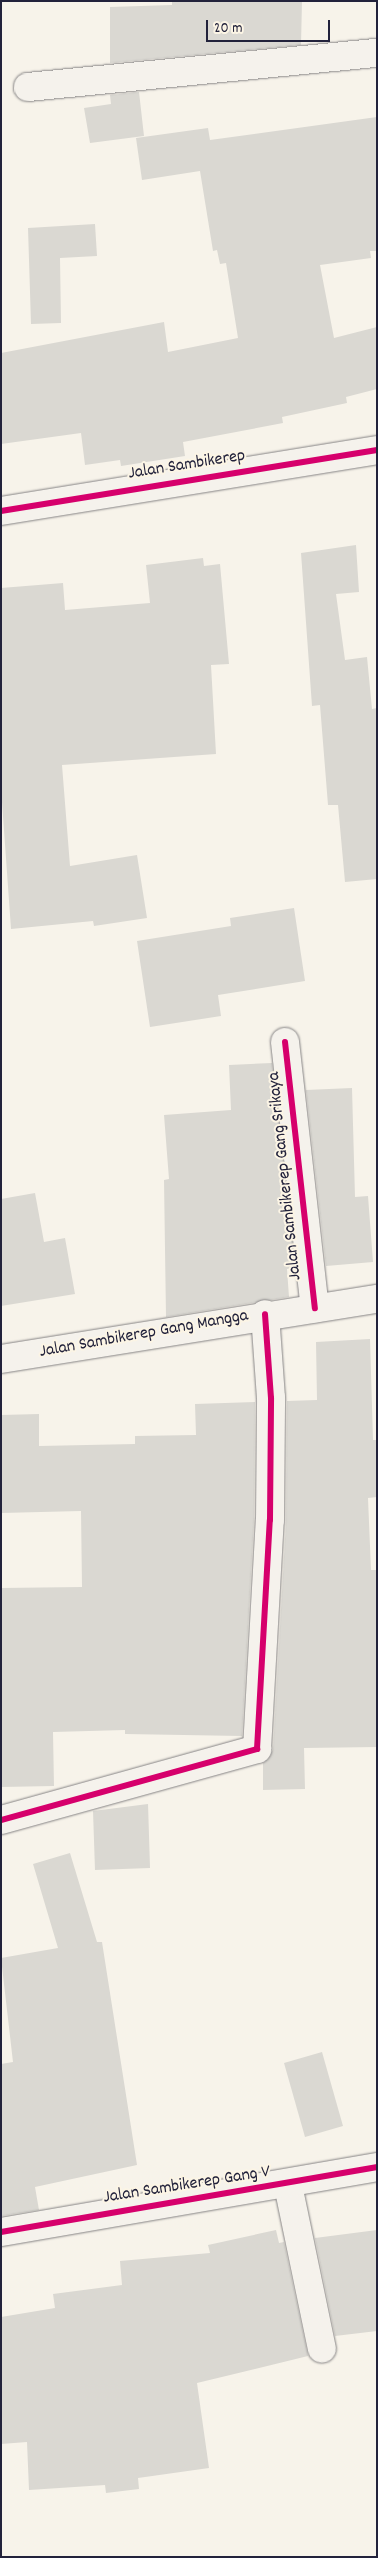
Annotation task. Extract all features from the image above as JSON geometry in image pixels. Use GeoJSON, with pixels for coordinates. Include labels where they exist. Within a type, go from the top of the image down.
{"type":"FeatureCollection","features":[{"type":"Feature","properties":{"kind":"street"},"geometry":{"type":"LineString","coordinates":[[28,87],[377,53]]}},
{"type":"Feature","properties":{"kind":"street","name":"Jalan Sambikerep"},"geometry":{"type":"LineString","coordinates":[[1,511],[377,450]]}},
{"type":"Feature","properties":{"kind":"street","name":"Jalan Sambikerep Gang Srikaya"},"geometry":{"type":"LineString","coordinates":[[285,1042],[315,1308]]}},
{"type":"Feature","properties":{"kind":"street","name":"Jalan Sambikerep Gang Mangga"},"geometry":{"type":"LineString","coordinates":[[1,1359],[264,1314],[377,1299]]}},
{"type":"Feature","properties":{"kind":"street"},"geometry":{"type":"LineString","coordinates":[[1,1820],[257,1749],[270,1520],[271,1398],[264,1314]]}},
{"type":"Feature","properties":{"kind":"street","name":"Jalan Sambikerep Gang V"},"geometry":{"type":"LineString","coordinates":[[1,2232],[288,2185],[377,2167]]}},
{"type":"Feature","properties":{"kind":"street"},"geometry":{"type":"LineString","coordinates":[[288,2185],[322,2349]]}},
{"type":"Feature","properties":{"kind":"building"},"geometry":{"type":"Polygon","coordinates":[[[172,1],[302,1],[301,45],[110,63],[110,7],[172,5],[172,1]]]}},
{"type":"Feature","properties":{"kind":"building"},"geometry":{"type":"Polygon","coordinates":[[[139,92],[144,136],[90,143],[84,108],[111,104],[110,95],[139,92]]]}},
{"type":"Feature","properties":{"kind":"building"},"geometry":{"type":"Polygon","coordinates":[[[377,117],[377,251],[370,251],[371,258],[320,265],[334,338],[377,327],[377,389],[346,397],[347,403],[282,417],[283,423],[183,442],[185,456],[121,466],[120,460],[85,465],[81,433],[1,444],[1,353],[164,322],[168,352],[238,338],[226,263],[220,264],[217,250],[213,251],[200,171],[142,180],[136,138],[208,128],[210,140],[377,117]]]}},
{"type":"Feature","properties":{"kind":"building"},"geometry":{"type":"Polygon","coordinates":[[[95,224],[97,256],[60,258],[61,323],[31,324],[28,228],[95,224]]]}},
{"type":"Feature","properties":{"kind":"building"},"geometry":{"type":"Polygon","coordinates":[[[356,545],[359,592],[336,594],[345,660],[367,657],[372,709],[377,708],[377,879],[345,882],[338,805],[328,805],[320,705],[312,706],[301,553],[356,545]]]}},
{"type":"Feature","properties":{"kind":"building"},"geometry":{"type":"Polygon","coordinates":[[[203,558],[204,566],[220,564],[229,664],[211,665],[216,754],[62,765],[70,866],[137,855],[147,918],[94,926],[93,921],[11,929],[1,788],[1,588],[63,583],[65,610],[150,603],[146,565],[203,558]]]}},
{"type":"Feature","properties":{"kind":"building"},"geometry":{"type":"Polygon","coordinates":[[[294,908],[305,981],[218,995],[221,1016],[150,1027],[137,941],[231,926],[230,918],[294,908]]]}},
{"type":"Feature","properties":{"kind":"building"},"geometry":{"type":"Polygon","coordinates":[[[272,1063],[295,1268],[287,1269],[289,1297],[166,1317],[164,1180],[169,1179],[164,1115],[231,1110],[229,1065],[272,1063]]]}},
{"type":"Feature","properties":{"kind":"building"},"geometry":{"type":"Polygon","coordinates":[[[352,1088],[355,1197],[368,1196],[373,1262],[326,1266],[306,1090],[352,1088]]]}},
{"type":"Feature","properties":{"kind":"building"},"geometry":{"type":"Polygon","coordinates":[[[35,1193],[44,1242],[65,1238],[75,1294],[1,1306],[1,1199],[35,1193]]]}},
{"type":"Feature","properties":{"kind":"building"},"geometry":{"type":"Polygon","coordinates":[[[370,1339],[373,1440],[377,1440],[377,1497],[368,1498],[371,1570],[377,1570],[377,1747],[304,1748],[305,1789],[263,1790],[263,1763],[273,1750],[286,1521],[287,1401],[317,1400],[316,1342],[370,1339]]]}},
{"type":"Feature","properties":{"kind":"building"},"geometry":{"type":"Polygon","coordinates":[[[255,1402],[254,1519],[242,1736],[125,1734],[125,1730],[53,1732],[54,1786],[1,1787],[1,1588],[82,1587],[81,1511],[1,1513],[1,1415],[39,1414],[39,1446],[135,1444],[135,1436],[196,1435],[195,1404],[255,1402]]]}},
{"type":"Feature","properties":{"kind":"building"},"geometry":{"type":"Polygon","coordinates":[[[148,1804],[150,1868],[95,1870],[93,1811],[148,1804]]]}},
{"type":"Feature","properties":{"kind":"building"},"geometry":{"type":"Polygon","coordinates":[[[70,1853],[97,1942],[102,1942],[137,2165],[35,2187],[39,2210],[1,2216],[1,2064],[13,2062],[1,1958],[58,1948],[33,1864],[70,1853]]]}},
{"type":"Feature","properties":{"kind":"building"},"geometry":{"type":"Polygon","coordinates":[[[322,2052],[343,2126],[305,2137],[284,2063],[322,2052]]]}},
{"type":"Feature","properties":{"kind":"building"},"geometry":{"type":"Polygon","coordinates":[[[276,2230],[279,2243],[284,2242],[308,2356],[197,2383],[209,2468],[138,2478],[139,2489],[106,2493],[105,2485],[29,2490],[27,2442],[1,2444],[1,2317],[55,2308],[53,2294],[122,2285],[120,2261],[210,2253],[208,2245],[276,2230]]]}},
{"type":"Feature","properties":{"kind":"building"},"geometry":{"type":"Polygon","coordinates":[[[377,2230],[377,2331],[335,2336],[315,2238],[377,2230]]]}},
{"type":"Feature","properties":{"kind":"cycle path"},"geometry":{"type":"LineString","coordinates":[[1,511],[377,450]]}},
{"type":"Feature","properties":{"kind":"cycle path"},"geometry":{"type":"LineString","coordinates":[[285,1042],[315,1308]]}},
{"type":"Feature","properties":{"kind":"cycle path"},"geometry":{"type":"LineString","coordinates":[[1,1820],[257,1749],[270,1520],[271,1398],[265,1314]]}},
{"type":"Feature","properties":{"kind":"cycle path"},"geometry":{"type":"LineString","coordinates":[[1,2232],[377,2167]]}}]}
